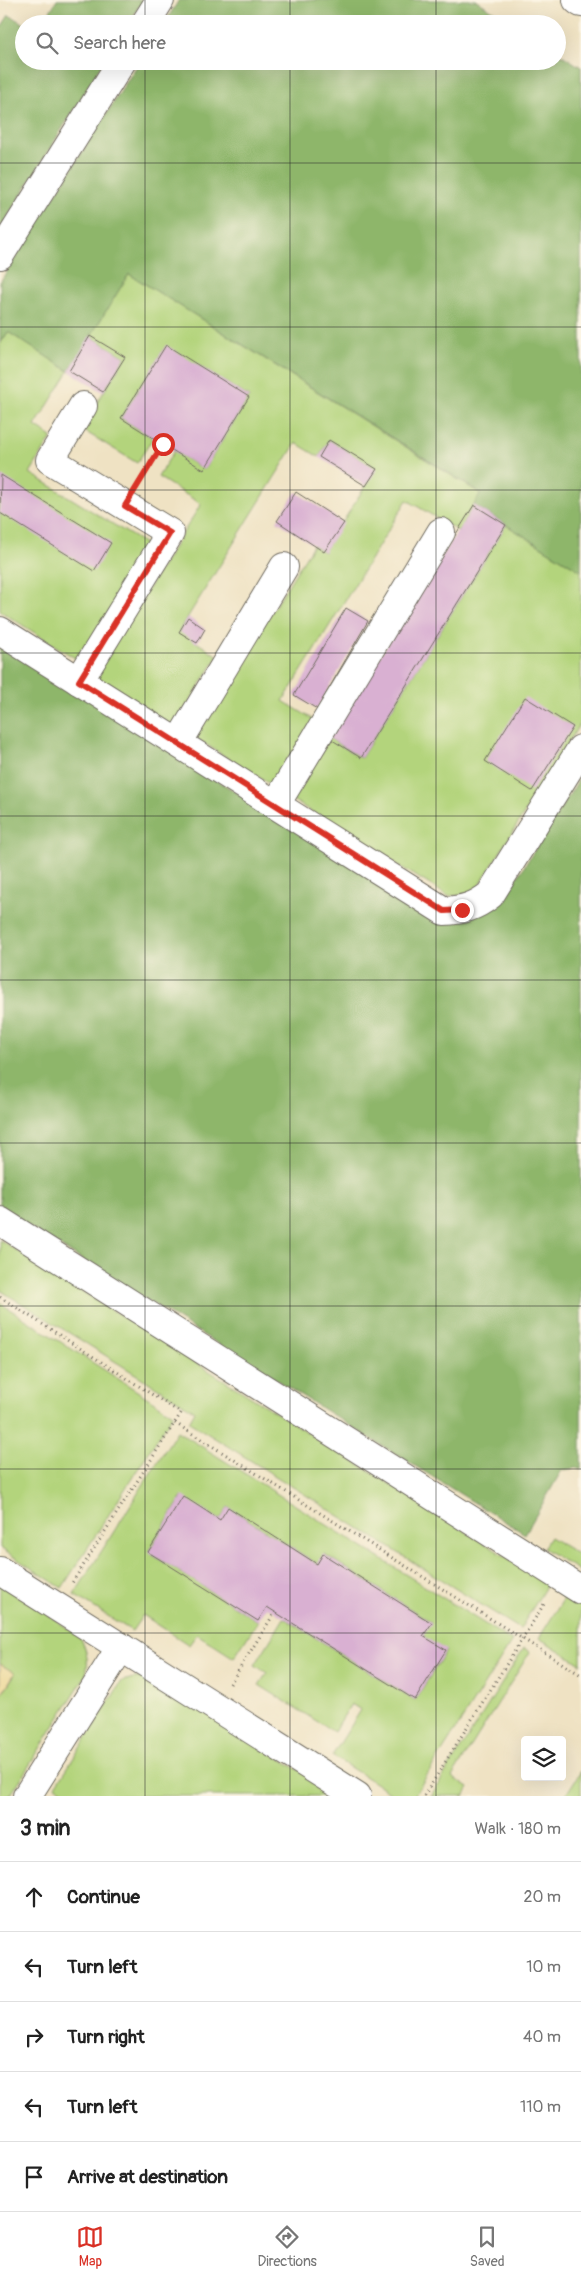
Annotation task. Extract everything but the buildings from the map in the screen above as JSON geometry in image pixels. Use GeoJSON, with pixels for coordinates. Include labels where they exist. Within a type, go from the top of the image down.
{"type":"FeatureCollection","features":[{"type":"Feature","properties":{"kind":"street"},"geometry":{"type":"LineString","coordinates":[[151,15],[160,0]]}},
{"type":"Feature","properties":{"kind":"street"},"geometry":{"type":"LineString","coordinates":[[577,0],[581,3]]}},
{"type":"Feature","properties":{"kind":"street"},"geometry":{"type":"LineString","coordinates":[[0,255],[116,70]]}},
{"type":"Feature","properties":{"kind":"street"},"geometry":{"type":"LineString","coordinates":[[79,681],[170,533],[50,460],[83,406]]}},
{"type":"Feature","properties":{"kind":"street"},"geometry":{"type":"LineString","coordinates":[[276,804],[441,532]]}},
{"type":"Feature","properties":{"kind":"street"},"geometry":{"type":"LineString","coordinates":[[178,743],[284,567]]}},
{"type":"Feature","properties":{"kind":"street"},"geometry":{"type":"LineString","coordinates":[[0,631],[444,911],[462,910],[477,905],[490,895],[581,749]]}},
{"type":"Feature","properties":{"kind":"street"},"geometry":{"type":"LineString","coordinates":[[0,1221],[571,1584]]}},
{"type":"Feature","properties":{"kind":"street"},"geometry":{"type":"LineString","coordinates":[[0,1571],[357,1796]]}},
{"type":"Feature","properties":{"kind":"street"},"geometry":{"type":"LineString","coordinates":[[27,1796],[121,1647]]}},
{"type":"Feature","properties":{"kind":"path"},"geometry":{"type":"LineString","coordinates":[[125,506],[163,444]]}},
{"type":"Feature","properties":{"kind":"path"},"geometry":{"type":"LineString","coordinates":[[0,1297],[181,1413],[57,1607]]}},
{"type":"Feature","properties":{"kind":"path"},"geometry":{"type":"LineString","coordinates":[[175,1423],[581,1675]]}},
{"type":"Feature","properties":{"kind":"path"},"geometry":{"type":"LineString","coordinates":[[424,1796],[523,1638],[571,1584]]}},
{"type":"Feature","properties":{"kind":"path"},"geometry":{"type":"LineString","coordinates":[[216,1707],[275,1612]]}},
{"type":"Feature","properties":{"kind":"green space"},"geometry":{"type":"Polygon","coordinates":[[[57,0],[143,0],[134,15],[48,15],[57,0]]]}},
{"type":"Feature","properties":{"kind":"green space"},"geometry":{"type":"Polygon","coordinates":[[[179,0],[476,0],[499,15],[170,15],[179,0]]]}},
{"type":"Feature","properties":{"kind":"green space"},"geometry":{"type":"Polygon","coordinates":[[[9,15],[15,19],[15,70],[98,70],[0,229],[0,29],[9,15]]]}},
{"type":"Feature","properties":{"kind":"green space"},"geometry":{"type":"Polygon","coordinates":[[[566,58],[581,67],[581,571],[474,505],[481,493],[129,274],[69,371],[8,332],[0,344],[0,282],[134,70],[566,70],[566,58]]]}},
{"type":"Feature","properties":{"kind":"green space"},"geometry":{"type":"Polygon","coordinates":[[[129,274],[481,494],[458,531],[407,500],[283,701],[314,720],[273,786],[194,737],[313,545],[324,552],[376,469],[329,440],[319,457],[296,443],[179,631],[218,656],[174,727],[93,677],[201,504],[158,477],[174,451],[204,470],[249,397],[166,346],[121,418],[153,438],[137,463],[81,429],[125,357],[90,336],[129,274]]]}},
{"type":"Feature","properties":{"kind":"green space"},"geometry":{"type":"Polygon","coordinates":[[[8,332],[69,371],[35,426],[52,437],[30,473],[150,547],[78,660],[0,611],[0,344],[8,332]]]}},
{"type":"Feature","properties":{"kind":"green space"},"geometry":{"type":"Polygon","coordinates":[[[506,525],[581,571],[581,722],[479,886],[464,895],[448,896],[291,799],[329,738],[361,758],[506,525]]]}},
{"type":"Feature","properties":{"kind":"green space"},"geometry":{"type":"Polygon","coordinates":[[[0,643],[435,918],[502,902],[581,776],[581,1470],[576,1468],[562,1470],[525,1534],[0,1209],[0,643]]]}},
{"type":"Feature","properties":{"kind":"green space"},"geometry":{"type":"Polygon","coordinates":[[[0,1240],[548,1583],[520,1629],[189,1422],[195,1411],[0,1290],[0,1240]]]}},
{"type":"Feature","properties":{"kind":"green space"},"geometry":{"type":"Polygon","coordinates":[[[0,1303],[173,1414],[62,1588],[0,1548],[0,1303]]]}},
{"type":"Feature","properties":{"kind":"green space"},"geometry":{"type":"Polygon","coordinates":[[[177,1431],[512,1641],[414,1796],[396,1796],[332,1756],[361,1710],[351,1704],[334,1732],[259,1685],[267,1673],[255,1665],[284,1618],[415,1700],[446,1651],[423,1636],[431,1622],[324,1554],[317,1564],[228,1507],[220,1520],[182,1497],[148,1552],[258,1621],[234,1658],[197,1634],[189,1645],[143,1615],[132,1631],[74,1595],[177,1431]]]}},
{"type":"Feature","properties":{"kind":"green space"},"geometry":{"type":"Polygon","coordinates":[[[550,1537],[581,1556],[581,1572],[543,1548],[550,1537]]]}},
{"type":"Feature","properties":{"kind":"green space"},"geometry":{"type":"Polygon","coordinates":[[[0,1581],[80,1637],[86,1651],[87,1660],[86,1675],[10,1796],[0,1796],[0,1697],[15,1674],[0,1664],[0,1581]]]}},
{"type":"Feature","properties":{"kind":"green space"},"geometry":{"type":"Polygon","coordinates":[[[566,1595],[581,1605],[581,1664],[539,1638],[566,1595]]]}},
{"type":"Feature","properties":{"kind":"green space"},"geometry":{"type":"Polygon","coordinates":[[[524,1648],[530,1652],[452,1777],[469,1788],[464,1796],[431,1796],[524,1648]]]}},
{"type":"Feature","properties":{"kind":"green space"},"geometry":{"type":"Polygon","coordinates":[[[147,1677],[341,1796],[72,1796],[56,1786],[122,1681],[147,1677]]]}},
{"type":"Feature","properties":{"kind":"green space"},"geometry":{"type":"Polygon","coordinates":[[[581,1771],[581,1796],[565,1796],[581,1771]]]}},
{"type":"Feature","properties":{"kind":"sand"},"geometry":{"type":"Polygon","coordinates":[[[0,1664],[15,1673],[0,1697],[0,1664]]]}},
{"type":"Feature","properties":{"kind":"route"},"geometry":{"type":"LineString","coordinates":[[163,444],[125,506],[170,533],[79,681],[444,911],[462,910]]}}]}
